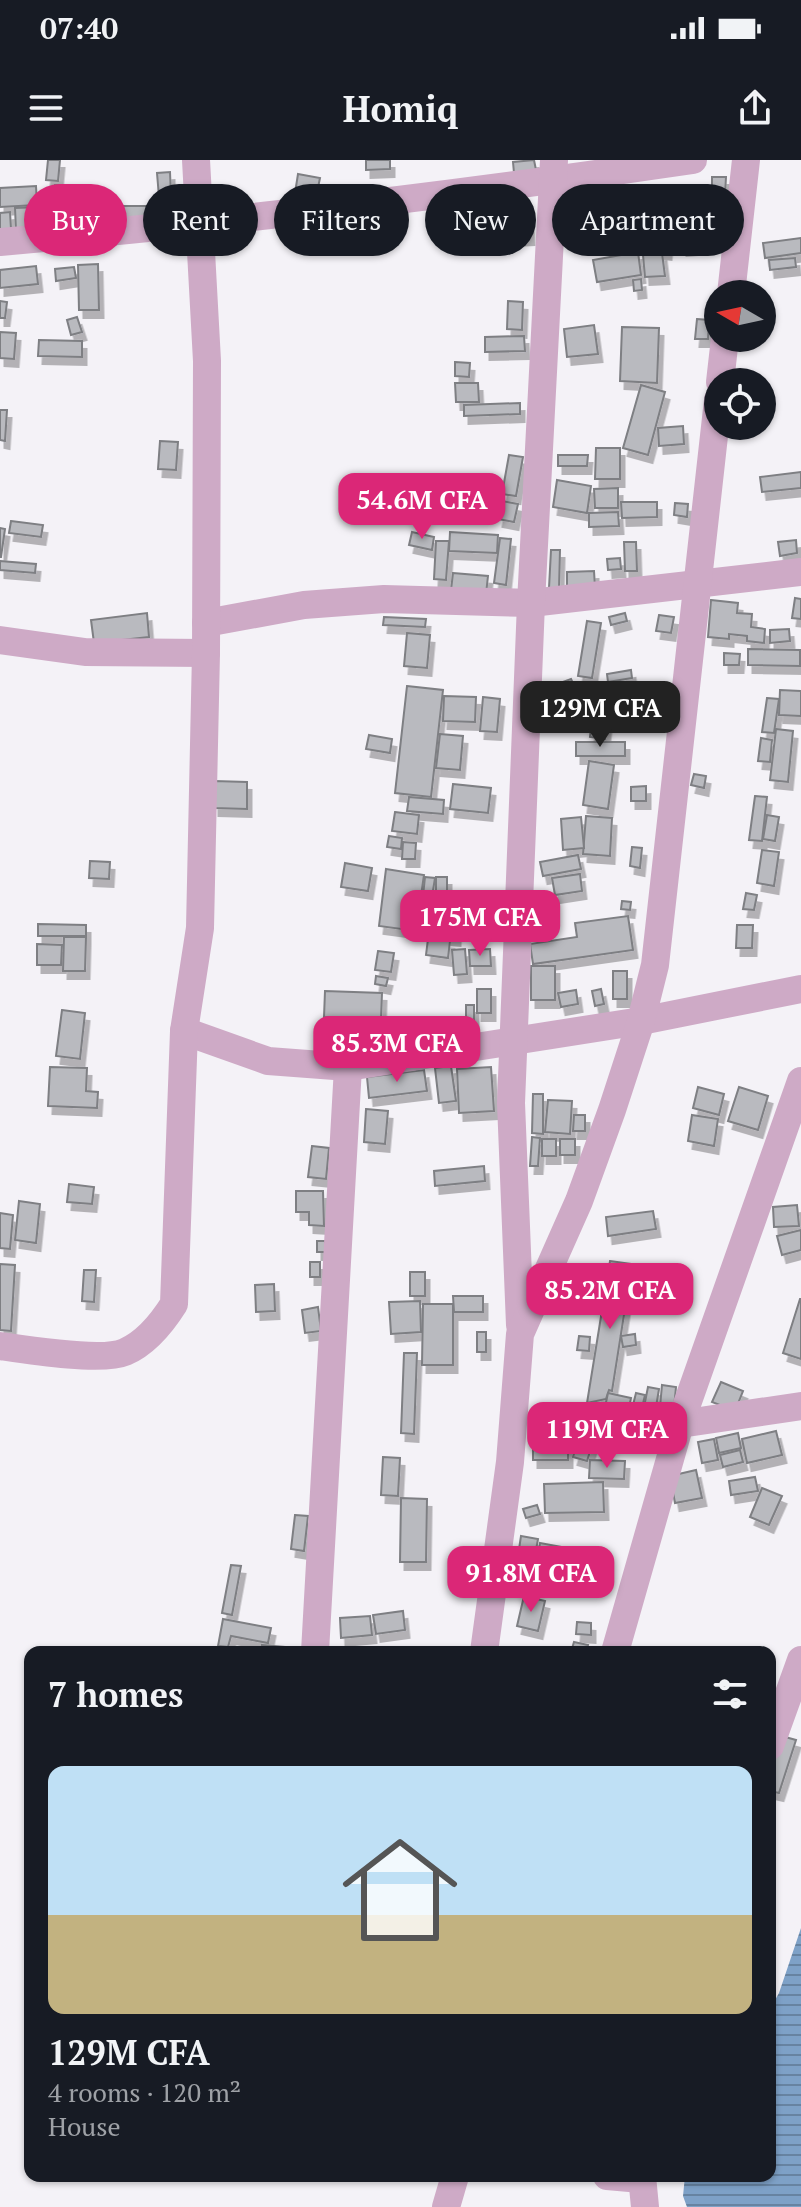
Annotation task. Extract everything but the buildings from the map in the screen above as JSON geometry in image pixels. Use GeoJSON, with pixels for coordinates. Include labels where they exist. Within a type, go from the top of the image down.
{"type":"FeatureCollection","features":[{"type":"Feature","properties":{"kind":"street"},"geometry":{"type":"LineString","coordinates":[[196,160],[197,184]]}},
{"type":"Feature","properties":{"kind":"street"},"geometry":{"type":"LineString","coordinates":[[258,216],[554,170],[693,160]]}},
{"type":"Feature","properties":{"kind":"street"},"geometry":{"type":"LineString","coordinates":[[733,280],[746,160]]}},
{"type":"Feature","properties":{"kind":"street"},"geometry":{"type":"LineString","coordinates":[[485,1646],[510,1462],[520,1334],[511,1103],[531,603],[554,170]]}},
{"type":"Feature","properties":{"kind":"street"},"geometry":{"type":"LineString","coordinates":[[0,242],[143,230]]}},
{"type":"Feature","properties":{"kind":"street"},"geometry":{"type":"LineString","coordinates":[[0,1346],[103,1356],[124,1352],[162,1324],[174,1304],[184,1031],[200,928],[206,653],[207,361],[201,256]]}},
{"type":"Feature","properties":{"kind":"street"},"geometry":{"type":"LineString","coordinates":[[520,1334],[579,1201],[641,1021],[655,965],[713,440]]}},
{"type":"Feature","properties":{"kind":"street"},"geometry":{"type":"LineString","coordinates":[[206,623],[304,605],[384,599],[531,603],[801,572]]}},
{"type":"Feature","properties":{"kind":"street"},"geometry":{"type":"LineString","coordinates":[[0,640],[85,652],[206,653]]}},
{"type":"Feature","properties":{"kind":"street"},"geometry":{"type":"LineString","coordinates":[[184,1031],[268,1061],[348,1067],[641,1021],[801,989]]}},
{"type":"Feature","properties":{"kind":"street"},"geometry":{"type":"LineString","coordinates":[[315,1646],[348,1067]]}},
{"type":"Feature","properties":{"kind":"street"},"geometry":{"type":"LineString","coordinates":[[617,1646],[680,1424],[801,1081]]}},
{"type":"Feature","properties":{"kind":"street"},"geometry":{"type":"LineString","coordinates":[[680,1424],[801,1406]]}},
{"type":"Feature","properties":{"kind":"street"},"geometry":{"type":"LineString","coordinates":[[776,1722],[788,1673]]}},
{"type":"Feature","properties":{"kind":"street"},"geometry":{"type":"LineString","coordinates":[[446,2207],[453,2182]]}},
{"type":"Feature","properties":{"kind":"street"},"geometry":{"type":"LineString","coordinates":[[642,2182],[645,2207]]}},
{"type":"Feature","properties":{"kind":"water"},"geometry":{"type":"Polygon","coordinates":[[[801,1928],[801,2207],[687,2207],[683,2196],[684,2182],[776,2182],[776,1998],[801,1928]]]}}]}
